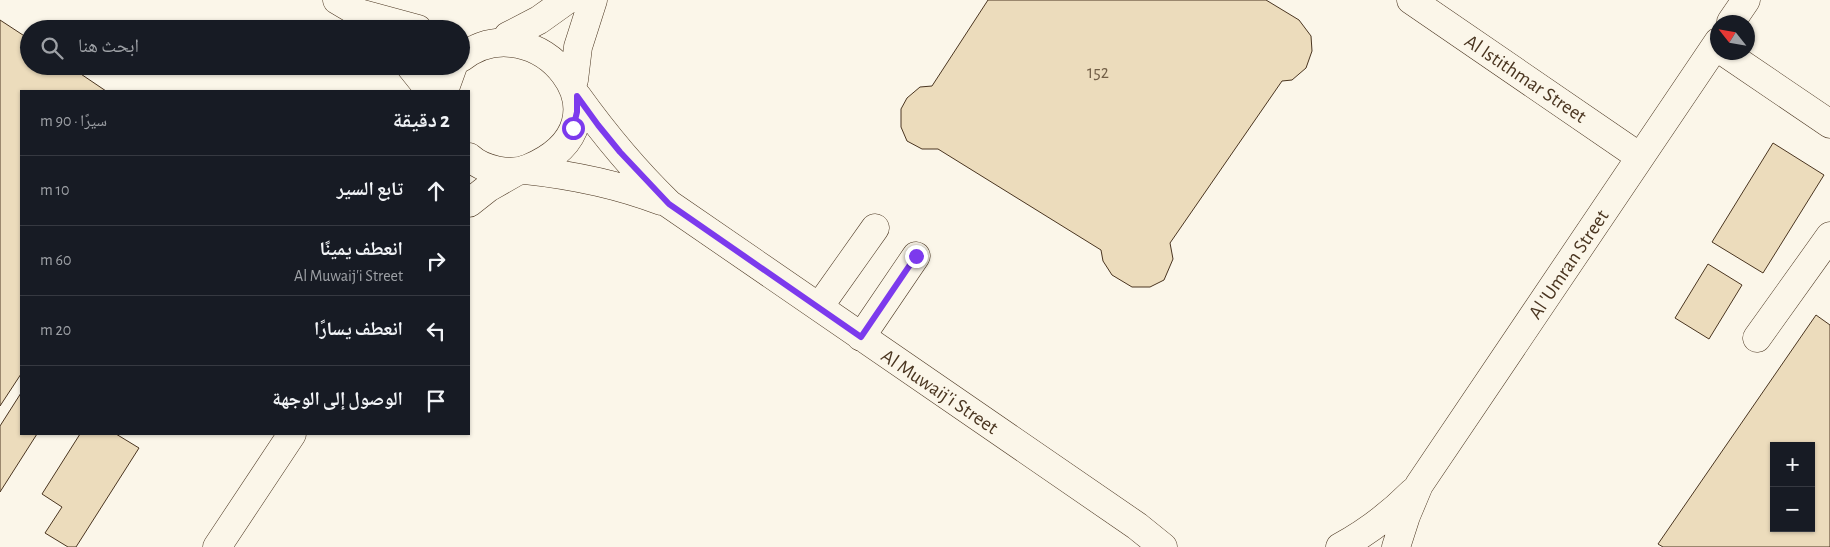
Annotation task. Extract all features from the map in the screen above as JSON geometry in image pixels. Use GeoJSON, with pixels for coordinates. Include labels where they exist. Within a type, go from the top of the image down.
{"type":"FeatureCollection","features":[{"type":"Feature","properties":{"kind":"street"},"geometry":{"type":"LineString","coordinates":[[470,49],[486,37],[539,20],[567,0]]}},
{"type":"Feature","properties":{"kind":"street"},"geometry":{"type":"LineString","coordinates":[[470,202],[488,188],[521,171],[540,164],[554,155],[565,142],[573,128],[577,112],[575,88],[578,47],[593,0]]}},
{"type":"Feature","properties":{"kind":"street","name":"Al Istithmar Street"},"geometry":{"type":"LineString","coordinates":[[1412,0],[1640,157]]}},
{"type":"Feature","properties":{"kind":"street"},"geometry":{"type":"LineString","coordinates":[[1736,15],[1746,0]]}},
{"type":"Feature","properties":{"kind":"street"},"geometry":{"type":"LineString","coordinates":[[357,14],[381,20]]}},
{"type":"Feature","properties":{"kind":"street","name":"Al Muwaij'i Street"},"geometry":{"type":"LineString","coordinates":[[486,37],[529,38],[548,48],[563,62],[575,88],[598,125],[620,152],[669,204],[1137,526],[1163,547]]}},
{"type":"Feature","properties":{"kind":"street","name":"Al 'Umran Street"},"geometry":{"type":"LineString","coordinates":[[1396,547],[1406,516],[1420,485],[1640,157],[1710,60]]}},
{"type":"Feature","properties":{"kind":"street"},"geometry":{"type":"LineString","coordinates":[[1738,60],[1830,124]]}},
{"type":"Feature","properties":{"kind":"street"},"geometry":{"type":"LineString","coordinates":[[417,75],[429,90]]}},
{"type":"Feature","properties":{"kind":"street"},"geometry":{"type":"LineString","coordinates":[[444,90],[450,75]]}},
{"type":"Feature","properties":{"kind":"street","name":"Al Muwaij'i Street"},"geometry":{"type":"LineString","coordinates":[[470,158],[474,162],[494,170],[562,174],[598,181],[635,191],[669,204]]}},
{"type":"Feature","properties":{"kind":"street"},"geometry":{"type":"LineString","coordinates":[[819,308],[875,228]]}},
{"type":"Feature","properties":{"kind":"street"},"geometry":{"type":"LineString","coordinates":[[1757,338],[1821,267],[1830,236]]}},
{"type":"Feature","properties":{"kind":"street"},"geometry":{"type":"LineString","coordinates":[[861,337],[916,256]]}},
{"type":"Feature","properties":{"kind":"street"},"geometry":{"type":"LineString","coordinates":[[217,547],[291,435]]}},
{"type":"Feature","properties":{"kind":"street","name":"Al 'Umran Street"},"geometry":{"type":"LineString","coordinates":[[1340,547],[1361,536],[1392,512],[1420,485]]}},
{"type":"Feature","properties":{"kind":"street","name":"Al Muwaij'i Street"},"geometry":{"type":"LineString","coordinates":[[1137,526],[1186,547]]}},
{"type":"Feature","properties":{"kind":"building"},"geometry":{"type":"Polygon","coordinates":[[[988,0],[1266,0],[1299,20],[1311,36],[1312,51],[1306,68],[1292,80],[1282,81],[1170,243],[1173,259],[1164,280],[1150,287],[1132,287],[1112,275],[1103,261],[1101,250],[938,149],[922,149],[907,141],[901,127],[901,109],[907,98],[920,87],[932,86],[988,0]]]}},
{"type":"Feature","properties":{"kind":"building"},"geometry":{"type":"Polygon","coordinates":[[[0,20],[20,33],[20,75],[82,75],[105,90],[20,90],[20,376],[0,406],[0,20]]]}},
{"type":"Feature","properties":{"kind":"building"},"geometry":{"type":"Polygon","coordinates":[[[1773,143],[1824,175],[1763,273],[1712,242],[1773,143]]]}},
{"type":"Feature","properties":{"kind":"building"},"geometry":{"type":"Polygon","coordinates":[[[1708,264],[1742,285],[1709,339],[1675,318],[1708,264]]]}},
{"type":"Feature","properties":{"kind":"building"},"geometry":{"type":"Polygon","coordinates":[[[1816,315],[1830,325],[1830,547],[1663,547],[1658,544],[1816,315]]]}},
{"type":"Feature","properties":{"kind":"building"},"geometry":{"type":"Polygon","coordinates":[[[20,395],[20,435],[36,435],[0,492],[0,426],[20,395]]]}},
{"type":"Feature","properties":{"kind":"building"},"geometry":{"type":"Polygon","coordinates":[[[79,435],[118,435],[139,448],[76,547],[68,547],[45,533],[62,507],[42,494],[79,435]]]}},
{"type":"Feature","properties":{"kind":"route"},"geometry":{"type":"LineString","coordinates":[[573,128],[577,112],[577,96],[620,152],[669,204],[861,337],[916,256]]}}]}
